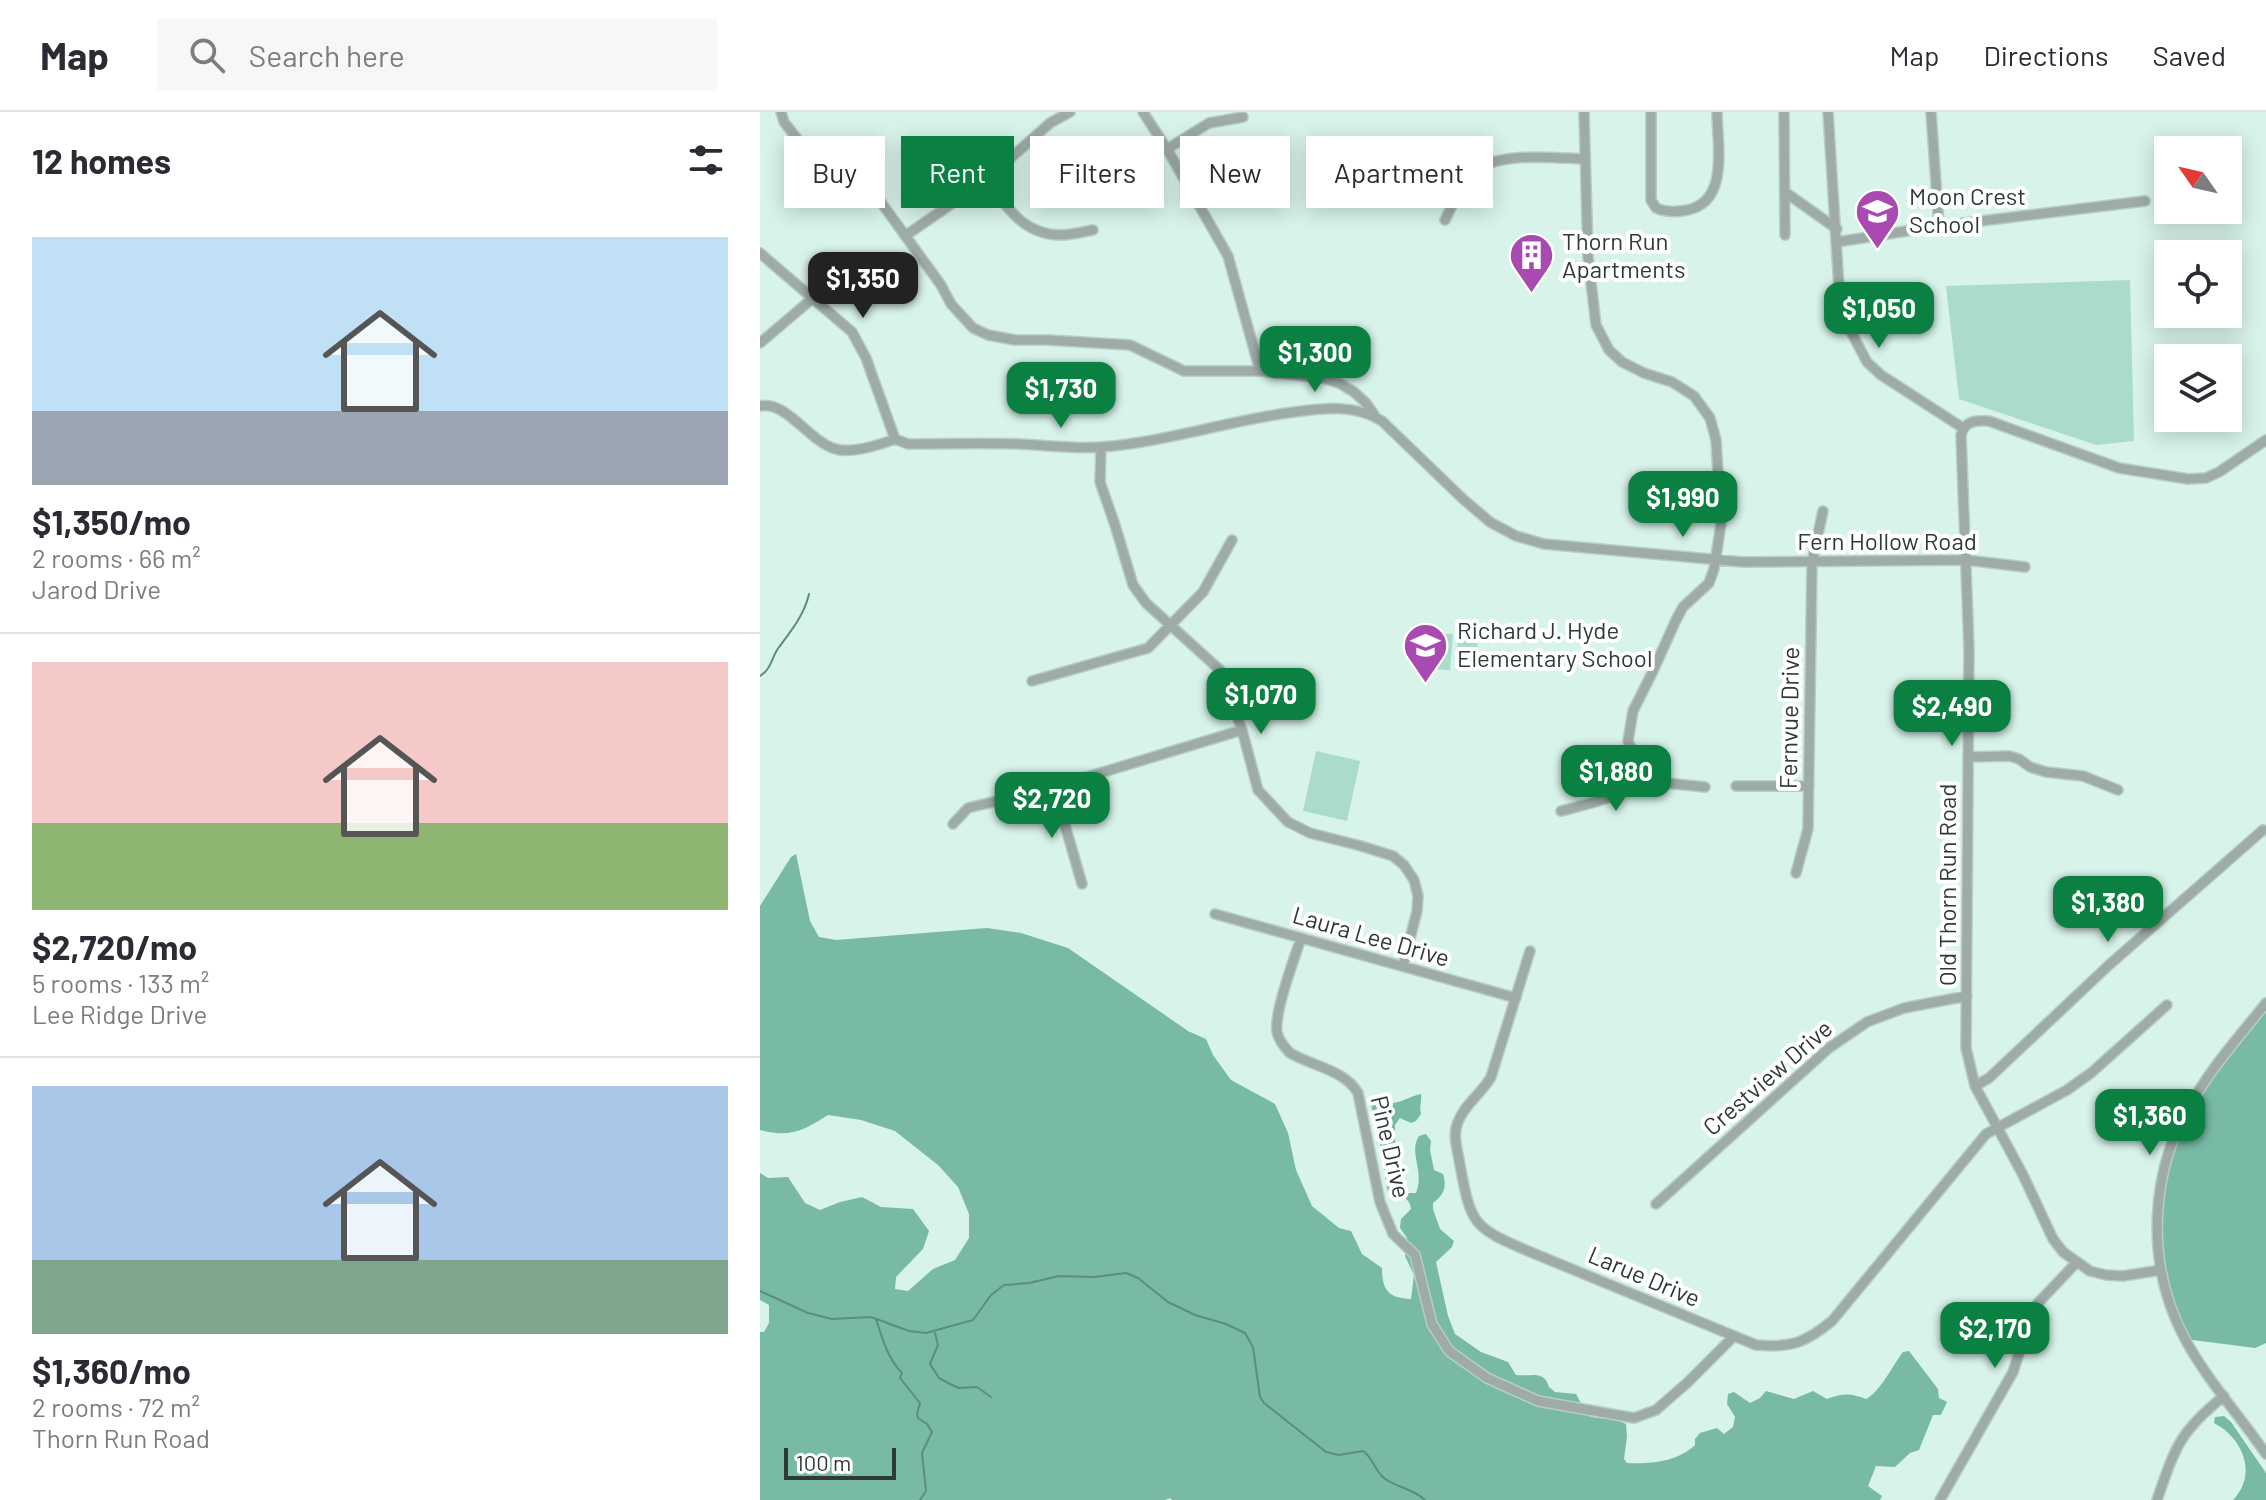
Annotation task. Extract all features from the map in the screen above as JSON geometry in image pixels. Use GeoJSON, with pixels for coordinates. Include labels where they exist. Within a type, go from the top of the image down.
{"type":"FeatureCollection","features":[{"type":"Feature","properties":{"kind":"street"},"geometry":{"type":"LineString","coordinates":[[781,112],[784,122],[802,145],[862,180],[875,194],[941,285],[951,304],[973,328],[988,335],[1015,340],[1130,345],[1184,371],[1260,371],[1323,378],[1349,389],[1366,403],[1375,416]]}},
{"type":"Feature","properties":{"kind":"street"},"geometry":{"type":"LineString","coordinates":[[1014,155],[1050,123],[1070,112]]}},
{"type":"Feature","properties":{"kind":"street"},"geometry":{"type":"LineString","coordinates":[[1143,112],[1228,256],[1260,371]]}},
{"type":"Feature","properties":{"kind":"street"},"geometry":{"type":"LineString","coordinates":[[1584,112],[1588,257],[1596,325],[1609,350],[1622,362],[1672,382],[1694,396],[1710,418],[1716,440],[1721,524],[1717,558],[1709,583],[1683,607],[1676,620],[1633,711],[1628,741],[1639,766],[1666,783],[1705,787]]}},
{"type":"Feature","properties":{"kind":"street"},"geometry":{"type":"LineString","coordinates":[[1651,112],[1651,200],[1662,211],[1690,209],[1705,201],[1713,192],[1718,174],[1717,112]]}},
{"type":"Feature","properties":{"kind":"street"},"geometry":{"type":"LineString","coordinates":[[1784,112],[1785,235]]}},
{"type":"Feature","properties":{"kind":"street"},"geometry":{"type":"LineString","coordinates":[[1828,112],[1838,275],[1843,309],[1856,345],[1867,362],[1902,390],[1963,428],[1973,421],[1994,422],[2119,468],[2188,479],[2206,478],[2219,472],[2266,440]]}},
{"type":"Feature","properties":{"kind":"street"},"geometry":{"type":"LineString","coordinates":[[1931,112],[1939,227]]}},
{"type":"Feature","properties":{"kind":"street"},"geometry":{"type":"LineString","coordinates":[[1167,149],[1209,123],[1243,117]]}},
{"type":"Feature","properties":{"kind":"street"},"geometry":{"type":"LineString","coordinates":[[1445,220],[1475,170],[1495,162],[1525,158],[1584,159]]}},
{"type":"Feature","properties":{"kind":"street"},"geometry":{"type":"LineString","coordinates":[[1785,192],[1837,229]]}},
{"type":"Feature","properties":{"kind":"street"},"geometry":{"type":"LineString","coordinates":[[1837,242],[2145,201]]}},
{"type":"Feature","properties":{"kind":"street"},"geometry":{"type":"LineString","coordinates":[[905,236],[946,208]]}},
{"type":"Feature","properties":{"kind":"street"},"geometry":{"type":"LineString","coordinates":[[1008,208],[1030,228],[1059,235],[1093,230]]}},
{"type":"Feature","properties":{"kind":"street"},"geometry":{"type":"LineString","coordinates":[[760,253],[845,325],[858,340],[895,439]]}},
{"type":"Feature","properties":{"kind":"street"},"geometry":{"type":"LineString","coordinates":[[760,343],[813,298]]}},
{"type":"Feature","properties":{"kind":"street"},"geometry":{"type":"LineString","coordinates":[[1345,409],[1349,389]]}},
{"type":"Feature","properties":{"kind":"street","name":"Fern Hollow Road"},"geometry":{"type":"LineString","coordinates":[[760,406],[769,404],[777,408],[830,447],[843,450],[895,439],[908,444],[1101,447],[1271,415],[1318,409],[1358,410],[1375,416],[1396,433],[1490,522],[1516,536],[1544,544],[1743,562],[1966,560],[2025,567]]}},
{"type":"Feature","properties":{"kind":"street","name":"Old Thorn Run Road"},"geometry":{"type":"LineString","coordinates":[[1963,428],[1969,649],[1966,1048],[1975,1086],[2053,1239],[2076,1263]]}},
{"type":"Feature","properties":{"kind":"street"},"geometry":{"type":"LineString","coordinates":[[1101,447],[1100,482],[1133,585],[1146,603],[1220,670],[1242,730],[1258,790],[1288,822],[1310,833],[1386,853],[1399,860],[1410,872],[1417,889],[1418,904],[1403,966]]}},
{"type":"Feature","properties":{"kind":"street","name":"Fernvue Drive"},"geometry":{"type":"LineString","coordinates":[[1796,873],[1808,829],[1812,562],[1823,511]]}},
{"type":"Feature","properties":{"kind":"street"},"geometry":{"type":"LineString","coordinates":[[1032,681],[1148,648],[1203,592],[1232,540]]}},
{"type":"Feature","properties":{"kind":"street"},"geometry":{"type":"LineString","coordinates":[[953,824],[968,808],[1054,787],[1242,730]]}},
{"type":"Feature","properties":{"kind":"street"},"geometry":{"type":"LineString","coordinates":[[1968,757],[2009,756],[2046,772],[2083,776],[2118,790]]}},
{"type":"Feature","properties":{"kind":"street"},"geometry":{"type":"LineString","coordinates":[[1561,811],[1614,797],[1636,785],[1649,772]]}},
{"type":"Feature","properties":{"kind":"street"},"geometry":{"type":"LineString","coordinates":[[1736,786],[1809,786]]}},
{"type":"Feature","properties":{"kind":"street"},"geometry":{"type":"LineString","coordinates":[[1054,787],[1082,884]]}},
{"type":"Feature","properties":{"kind":"street"},"geometry":{"type":"LineString","coordinates":[[1975,1086],[1989,1078],[2137,940],[2263,830]]}},
{"type":"Feature","properties":{"kind":"street","name":"Laura Lee Drive"},"geometry":{"type":"LineString","coordinates":[[1215,914],[1516,998]]}},
{"type":"Feature","properties":{"kind":"street","name":"Pine Drive"},"geometry":{"type":"LineString","coordinates":[[1301,938],[1280,1007],[1277,1034],[1290,1053],[1349,1080],[1358,1093],[1380,1202],[1393,1234],[1415,1255],[1432,1324],[1449,1351],[1487,1378],[1538,1401],[1634,1418],[1656,1410],[1734,1336]]}},
{"type":"Feature","properties":{"kind":"street","name":"Larue Drive"},"geometry":{"type":"LineString","coordinates":[[1530,951],[1491,1077],[1461,1116],[1456,1129],[1467,1200],[1476,1221],[1493,1235],[1512,1244],[1756,1345],[1781,1347],[1812,1337],[1832,1321],[1986,1134],[2067,1090],[2091,1073],[2167,1005]]}},
{"type":"Feature","properties":{"kind":"street","name":"Crestview Drive"},"geometry":{"type":"LineString","coordinates":[[1656,1204],[1829,1048],[1867,1022],[1904,1008],[1967,996]]}},
{"type":"Feature","properties":{"kind":"street"},"geometry":{"type":"LineString","coordinates":[[2266,1003],[2195,1096],[2173,1141],[2158,1199],[2157,1237],[2161,1270],[2173,1314],[2185,1339],[2266,1454]]}},
{"type":"Feature","properties":{"kind":"street"},"geometry":{"type":"LineString","coordinates":[[1940,1500],[2013,1372],[2038,1303],[2076,1263],[2106,1275],[2123,1276],[2161,1270]]}},
{"type":"Feature","properties":{"kind":"street"},"geometry":{"type":"LineString","coordinates":[[2157,1500],[2174,1450],[2198,1417],[2224,1396]]}},
{"type":"Feature","properties":{"kind":"green space"},"geometry":{"type":"Polygon","coordinates":[[[2130,280],[2134,441],[2096,445],[1959,399],[1946,286],[2130,280]]]}},
{"type":"Feature","properties":{"kind":"green space"},"geometry":{"type":"Polygon","coordinates":[[[1432,633],[1453,634],[1450,670],[1430,669],[1432,633]]]}},
{"type":"Feature","properties":{"kind":"green space"},"geometry":{"type":"Polygon","coordinates":[[[1458,635],[1478,636],[1476,671],[1456,670],[1458,635]]]}},
{"type":"Feature","properties":{"kind":"green space"},"geometry":{"type":"Polygon","coordinates":[[[1316,751],[1360,761],[1347,821],[1303,811],[1316,751]]]}},
{"type":"Feature","properties":{"kind":"green space"},"geometry":{"type":"Polygon","coordinates":[[[796,854],[810,921],[819,937],[836,940],[987,928],[1021,933],[1068,948],[1188,1031],[1206,1039],[1231,1080],[1275,1104],[1288,1133],[1296,1170],[1312,1206],[1339,1228],[1351,1231],[1362,1254],[1382,1268],[1383,1282],[1388,1292],[1411,1299],[1414,1275],[1405,1256],[1407,1238],[1400,1228],[1401,1219],[1411,1209],[1407,1200],[1399,1194],[1392,1196],[1388,1193],[1378,1130],[1370,1102],[1378,1098],[1394,1103],[1421,1094],[1421,1114],[1416,1121],[1411,1123],[1400,1118],[1395,1125],[1396,1180],[1402,1191],[1416,1193],[1419,1177],[1416,1142],[1419,1136],[1426,1134],[1431,1141],[1434,1170],[1443,1174],[1445,1183],[1442,1194],[1433,1203],[1433,1209],[1440,1229],[1454,1241],[1436,1262],[1455,1334],[1481,1352],[1508,1362],[1516,1375],[1540,1376],[1555,1392],[1576,1394],[1588,1416],[1626,1424],[1624,1459],[1627,1463],[1672,1458],[1695,1445],[1700,1433],[1717,1428],[1724,1434],[1733,1427],[1735,1417],[1727,1404],[1728,1394],[1734,1392],[1750,1403],[1766,1391],[1794,1399],[1813,1391],[1827,1399],[1846,1394],[1866,1399],[1881,1384],[1903,1352],[1909,1351],[1938,1389],[1939,1398],[1947,1402],[1941,1415],[1933,1415],[1919,1450],[1910,1453],[1895,1467],[1876,1466],[1868,1486],[1882,1496],[1880,1500],[760,1500],[760,1332],[764,1332],[769,1323],[769,1305],[760,1300],[760,1173],[768,1178],[788,1177],[805,1203],[820,1210],[862,1197],[881,1207],[913,1209],[929,1231],[923,1249],[896,1277],[895,1289],[908,1291],[933,1269],[955,1260],[969,1238],[969,1214],[958,1187],[938,1165],[895,1131],[861,1120],[828,1115],[796,1132],[760,1130],[760,906],[791,857],[796,854]]]}},
{"type":"Feature","properties":{"kind":"green space"},"geometry":{"type":"Polygon","coordinates":[[[2266,1003],[2266,1343],[2255,1348],[2185,1339],[2166,1293],[2158,1199],[2183,1118],[2266,1003]]]}},
{"type":"Feature","properties":{"kind":"green space"},"geometry":{"type":"Polygon","coordinates":[[[2224,1416],[2266,1473],[2266,1500],[2233,1500],[2241,1490],[2246,1468],[2244,1457],[2233,1438],[2214,1423],[2215,1417],[2224,1416]]]}},
{"type":"Feature","properties":{"kind":"waterway"},"geometry":{"type":"LineString","coordinates":[[760,676],[800,617],[809,594]]}},
{"type":"Feature","properties":{"kind":"waterway"},"geometry":{"type":"LineString","coordinates":[[760,1291],[808,1313],[832,1319],[871,1317],[909,1331],[926,1333],[973,1320],[991,1295],[1004,1285],[1059,1276],[1094,1277],[1126,1273],[1138,1278],[1168,1302],[1245,1333],[1253,1347],[1260,1397],[1264,1403],[1326,1452],[1339,1455],[1363,1451],[1384,1478],[1425,1500]]}},
{"type":"Feature","properties":{"kind":"waterway"},"geometry":{"type":"LineString","coordinates":[[876,1319],[889,1355],[902,1373],[900,1378],[920,1403],[918,1418],[932,1432],[922,1453],[926,1491],[920,1500]]}},
{"type":"Feature","properties":{"kind":"waterway"},"geometry":{"type":"LineString","coordinates":[[935,1333],[938,1345],[930,1364],[939,1378],[959,1388],[977,1387],[991,1397]]}},
{"type":"Feature","properties":{"kind":"place","name":"Moon Crest School"},"geometry":{"type":"Point","coordinates":[1878,250]}},
{"type":"Feature","properties":{"kind":"place","name":"Thorn Run Apartments"},"geometry":{"type":"Point","coordinates":[1531,295]}},
{"type":"Feature","properties":{"kind":"place","name":"Richard J. Hyde Elementary School"},"geometry":{"type":"Point","coordinates":[1426,684]}}]}
